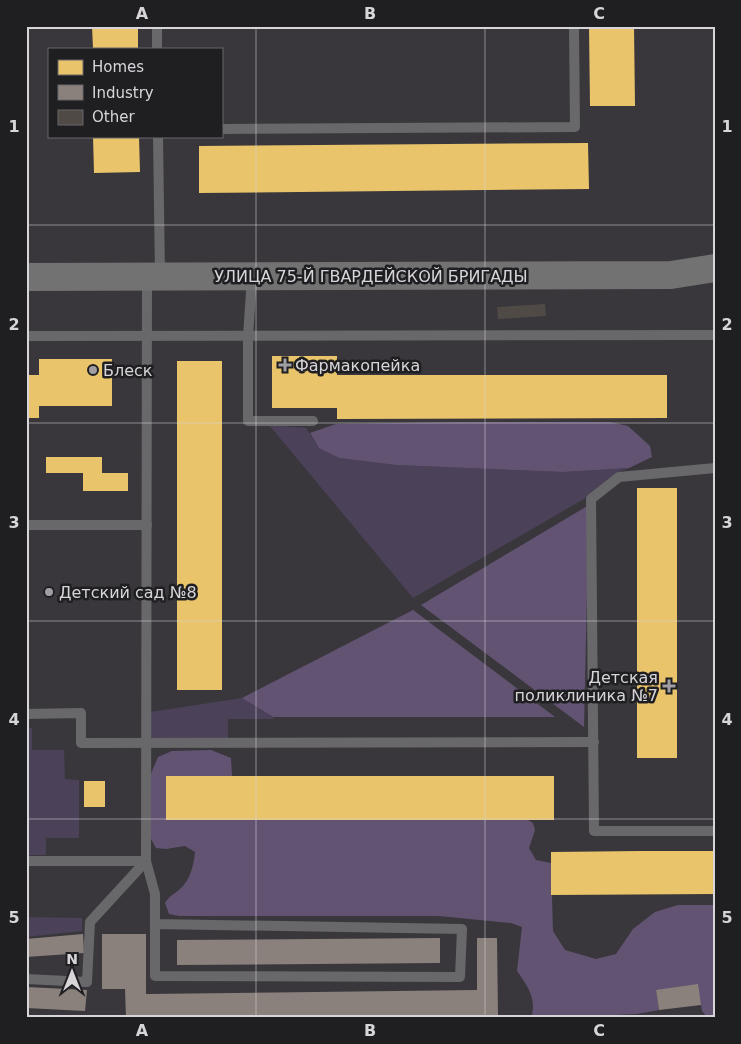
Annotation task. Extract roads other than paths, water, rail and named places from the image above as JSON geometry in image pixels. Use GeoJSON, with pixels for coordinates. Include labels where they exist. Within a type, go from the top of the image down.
{"type":"FeatureCollection","features":[{"type":"Feature","properties":{"kind":"main road","name":"УЛИЦА 75-Й ГВАРДЕЙСКОЙ БРИГАДЫ"},"geometry":{"type":"LineString","coordinates":[[26,277],[671,276],[715,268]]}},
{"type":"Feature","properties":{"kind":"lane"},"geometry":{"type":"LineString","coordinates":[[157,26],[157,48]]}},
{"type":"Feature","properties":{"kind":"lane"},"geometry":{"type":"LineString","coordinates":[[222,129],[575,128],[574,26]]}},
{"type":"Feature","properties":{"kind":"lane"},"geometry":{"type":"LineString","coordinates":[[155,924],[462,929],[460,977],[154,976],[155,894],[146,861],[147,336],[154,277],[158,138]]}},
{"type":"Feature","properties":{"kind":"lane"},"geometry":{"type":"LineString","coordinates":[[252,276],[248,336],[248,421],[313,421]]}},
{"type":"Feature","properties":{"kind":"lane"},"geometry":{"type":"LineString","coordinates":[[26,336],[715,335]]}},
{"type":"Feature","properties":{"kind":"lane"},"geometry":{"type":"LineString","coordinates":[[715,468],[619,477],[592,499],[594,831],[715,831]]}},
{"type":"Feature","properties":{"kind":"lane"},"geometry":{"type":"LineString","coordinates":[[26,524],[147,524]]}},
{"type":"Feature","properties":{"kind":"lane"},"geometry":{"type":"LineString","coordinates":[[26,714],[81,713],[81,743],[594,742]]}},
{"type":"Feature","properties":{"kind":"lane"},"geometry":{"type":"LineString","coordinates":[[26,861],[146,861]]}},
{"type":"Feature","properties":{"kind":"lane"},"geometry":{"type":"LineString","coordinates":[[26,979],[87,982],[90,922],[146,861]]}},
{"type":"Feature","properties":{"kind":"place","name":"Фармакопейка"},"geometry":{"type":"Point","coordinates":[285,365]}},
{"type":"Feature","properties":{"kind":"place","name":"Блеск"},"geometry":{"type":"Point","coordinates":[93,370]}},
{"type":"Feature","properties":{"kind":"place","name":"Детский сад №8"},"geometry":{"type":"Point","coordinates":[49,592]}},
{"type":"Feature","properties":{"kind":"place","name":"Детская поликлиника №7"},"geometry":{"type":"Point","coordinates":[669,686]}}]}
